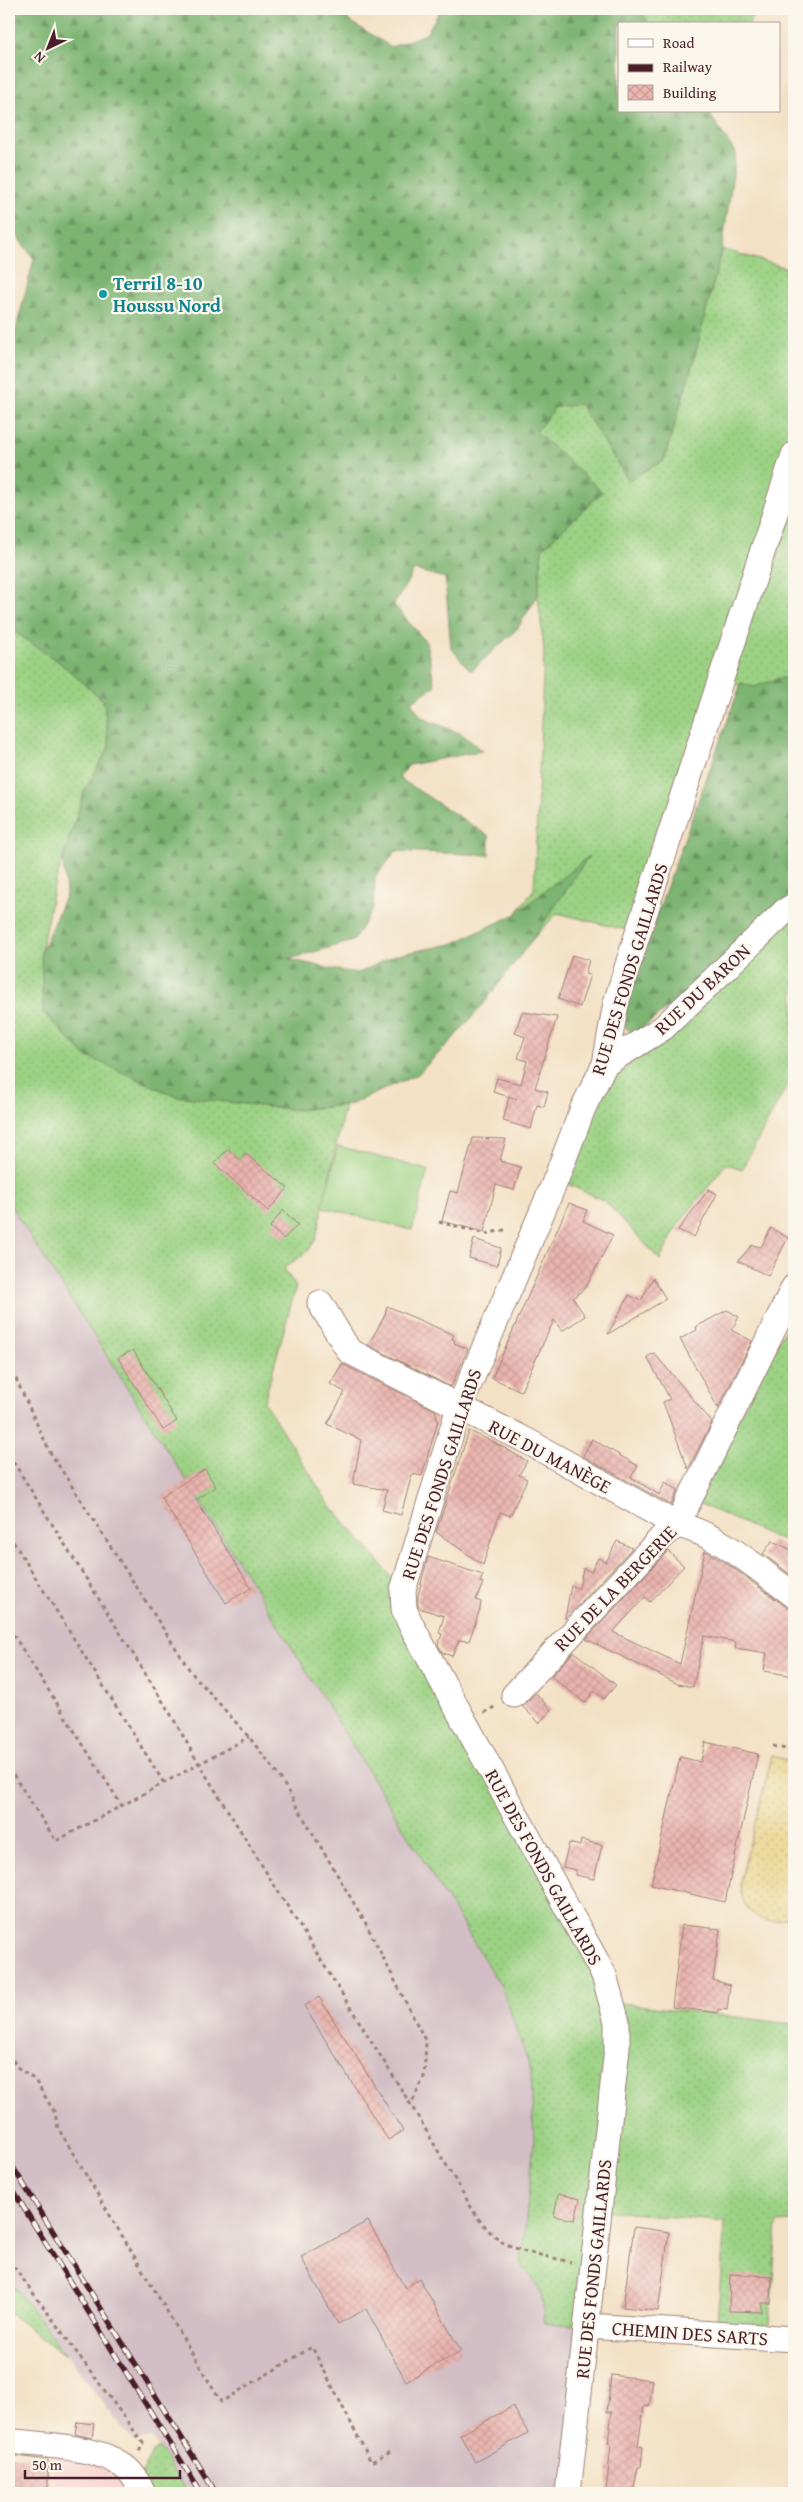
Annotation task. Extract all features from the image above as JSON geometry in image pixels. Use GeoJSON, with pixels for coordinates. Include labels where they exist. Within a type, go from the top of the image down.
{"type":"FeatureCollection","features":[{"type":"Feature","properties":{"kind":"street","name":"RUE DES FONDS GAILLARDS"},"geometry":{"type":"LineString","coordinates":[[568,2493],[617,2048],[617,2022],[613,2002],[604,1976],[410,1623],[404,1609],[403,1590],[459,1408],[531,1234],[556,1179],[582,1108],[605,1064],[616,1003],[794,455]]}},
{"type":"Feature","properties":{"kind":"street","name":"RUE DU BARON"},"geometry":{"type":"LineString","coordinates":[[605,1064],[663,1028],[785,911],[794,906]]}},
{"type":"Feature","properties":{"kind":"street","name":"RUE DE LA BERGERIE"},"geometry":{"type":"LineString","coordinates":[[514,1695],[663,1536],[677,1525],[794,1287]]}},
{"type":"Feature","properties":{"kind":"street","name":"RUE DU MANÈGE"},"geometry":{"type":"LineString","coordinates":[[320,1303],[349,1351],[527,1441],[677,1525],[692,1528],[728,1548],[794,1595]]}},
{"type":"Feature","properties":{"kind":"street","name":"CHEMIN DES SARTS"},"geometry":{"type":"LineString","coordinates":[[587,2326],[794,2339]]}},
{"type":"Feature","properties":{"kind":"street"},"geometry":{"type":"LineString","coordinates":[[9,2441],[91,2452],[119,2463],[137,2483]]}},
{"type":"Feature","properties":{"kind":"path"},"geometry":{"type":"LineString","coordinates":[[439,1222],[485,1234],[512,1229],[531,1234]]}},
{"type":"Feature","properties":{"kind":"path"},"geometry":{"type":"LineString","coordinates":[[9,1364],[50,1452],[191,1672],[249,1738],[279,1776],[360,1913],[426,2042],[424,2077],[411,2105]]}},
{"type":"Feature","properties":{"kind":"path"},"geometry":{"type":"LineString","coordinates":[[9,1455],[411,2105],[477,2217],[492,2234],[504,2243],[522,2250],[593,2267]]}},
{"type":"Feature","properties":{"kind":"path"},"geometry":{"type":"LineString","coordinates":[[9,1535],[164,1783]]}},
{"type":"Feature","properties":{"kind":"path"},"geometry":{"type":"LineString","coordinates":[[9,1628],[122,1806]]}},
{"type":"Feature","properties":{"kind":"path"},"geometry":{"type":"LineString","coordinates":[[466,1724],[514,1695]]}},
{"type":"Feature","properties":{"kind":"path"},"geometry":{"type":"LineString","coordinates":[[9,1768],[56,1841],[249,1738]]}},
{"type":"Feature","properties":{"kind":"path"},"geometry":{"type":"LineString","coordinates":[[773,1746],[794,1751]]}},
{"type":"Feature","properties":{"kind":"path"},"geometry":{"type":"LineString","coordinates":[[9,2053],[17,2067],[35,2080],[48,2101],[58,2128],[220,2402],[312,2347],[371,2462],[391,2452]]}},
{"type":"Feature","properties":{"kind":"path"},"geometry":{"type":"LineString","coordinates":[[9,2260],[143,2443],[137,2483]]}},
{"type":"Feature","properties":{"kind":"shaded area"},"geometry":{"type":"Polygon","coordinates":[[[9,1203],[252,1583],[502,1988],[531,2071],[534,2143],[521,2265],[538,2283],[544,2302],[544,2323],[587,2326],[568,2493],[187,2493],[153,2438],[132,2441],[9,2279],[9,1203]]]}},
{"type":"Feature","properties":{"kind":"shaded area"},"geometry":{"type":"Polygon","coordinates":[[[54,2447],[91,2452],[143,2493],[52,2493],[54,2447]]]}},
{"type":"Feature","properties":{"kind":"green space"},"geometry":{"type":"Polygon","coordinates":[[[9,9],[344,9],[348,20],[391,47],[426,34],[441,9],[639,9],[648,22],[618,22],[618,112],[709,112],[736,154],[722,249],[694,359],[664,460],[628,480],[580,404],[555,407],[536,432],[602,492],[542,549],[538,595],[517,629],[471,671],[451,648],[445,578],[414,570],[394,605],[426,642],[435,686],[411,702],[422,718],[462,734],[482,751],[409,765],[399,778],[489,836],[489,855],[396,851],[375,878],[373,909],[353,941],[289,959],[336,970],[359,973],[395,955],[452,944],[516,914],[589,856],[532,940],[481,1007],[449,1043],[418,1074],[352,1104],[297,1110],[175,1096],[84,1055],[43,1012],[41,952],[66,894],[63,859],[85,790],[109,747],[104,701],[59,662],[9,628],[9,356],[34,259],[11,228],[9,228],[9,9]]]}},
{"type":"Feature","properties":{"kind":"green space"},"geometry":{"type":"Polygon","coordinates":[[[639,9],[755,9],[750,22],[648,22],[639,9]]]}},
{"type":"Feature","properties":{"kind":"green space"},"geometry":{"type":"Polygon","coordinates":[[[722,249],[794,270],[794,678],[778,680],[756,687],[721,682],[626,930],[557,913],[532,940],[516,914],[534,889],[544,651],[538,595],[542,549],[602,492],[535,432],[555,407],[580,404],[628,480],[664,460],[694,359],[722,249]]]}},
{"type":"Feature","properties":{"kind":"green space"},"geometry":{"type":"Polygon","coordinates":[[[9,628],[59,662],[104,701],[109,747],[85,790],[53,890],[41,952],[297,1110],[345,1105],[316,1239],[308,1251],[284,1268],[296,1287],[264,1402],[327,1501],[403,1590],[613,2002],[794,2024],[794,2222],[777,2223],[769,2338],[716,2334],[725,2222],[600,2210],[587,2326],[544,2323],[540,2291],[521,2265],[534,2143],[531,2071],[502,1988],[252,1583],[9,1203],[9,628]]]}},
{"type":"Feature","properties":{"kind":"green space"},"geometry":{"type":"Polygon","coordinates":[[[780,678],[794,678],[794,906],[639,1031],[629,1031],[621,1023],[664,895],[741,683],[754,687],[780,678]]]}},
{"type":"Feature","properties":{"kind":"green space"},"geometry":{"type":"Polygon","coordinates":[[[794,906],[794,1085],[789,1082],[742,1169],[726,1164],[678,1225],[660,1260],[605,1201],[556,1179],[592,1111],[614,1080],[794,906]]]}},
{"type":"Feature","properties":{"kind":"green space"},"geometry":{"type":"Polygon","coordinates":[[[338,1146],[428,1170],[412,1230],[322,1207],[338,1146]]]}},
{"type":"Feature","properties":{"kind":"green space"},"geometry":{"type":"Polygon","coordinates":[[[794,1312],[794,1546],[695,1502],[794,1312]]]}},
{"type":"Feature","properties":{"kind":"green space"},"geometry":{"type":"Polygon","coordinates":[[[9,2279],[67,2356],[9,2313],[9,2279]]]}},
{"type":"Feature","properties":{"kind":"green space"},"geometry":{"type":"Polygon","coordinates":[[[159,2448],[187,2493],[146,2493],[139,2482],[151,2453],[159,2448]]]}},
{"type":"Feature","properties":{"kind":"sand"},"geometry":{"type":"Polygon","coordinates":[[[772,1756],[794,1762],[794,1911],[784,1918],[775,1921],[757,1917],[750,1911],[744,1903],[740,1882],[772,1756]]]}},
{"type":"Feature","properties":{"kind":"building"},"geometry":{"type":"Polygon","coordinates":[[[572,955],[589,960],[585,974],[590,975],[580,1007],[558,999],[572,955]]]}},
{"type":"Feature","properties":{"kind":"building"},"geometry":{"type":"Polygon","coordinates":[[[522,1012],[557,1017],[535,1088],[548,1092],[544,1107],[537,1105],[531,1129],[503,1121],[509,1097],[517,1099],[493,1092],[497,1078],[521,1084],[527,1061],[518,1058],[525,1037],[515,1033],[522,1012]]]}},
{"type":"Feature","properties":{"kind":"building"},"geometry":{"type":"Polygon","coordinates":[[[473,1138],[506,1139],[500,1161],[521,1167],[514,1190],[496,1185],[484,1232],[442,1221],[450,1191],[458,1193],[473,1138]]]}},
{"type":"Feature","properties":{"kind":"building"},"geometry":{"type":"Polygon","coordinates":[[[228,1149],[240,1160],[245,1153],[288,1188],[268,1211],[214,1163],[228,1149]]]}},
{"type":"Feature","properties":{"kind":"building"},"geometry":{"type":"Polygon","coordinates":[[[709,1189],[717,1194],[694,1237],[678,1230],[709,1189]]]}},
{"type":"Feature","properties":{"kind":"building"},"geometry":{"type":"Polygon","coordinates":[[[569,1203],[587,1210],[583,1221],[613,1235],[586,1287],[573,1298],[585,1316],[562,1331],[554,1320],[521,1391],[492,1378],[569,1203]]]}},
{"type":"Feature","properties":{"kind":"building"},"geometry":{"type":"Polygon","coordinates":[[[283,1210],[298,1225],[283,1239],[270,1227],[283,1210]]]}},
{"type":"Feature","properties":{"kind":"building"},"geometry":{"type":"Polygon","coordinates":[[[771,1228],[788,1238],[768,1276],[738,1261],[752,1245],[761,1247],[771,1228]]]}},
{"type":"Feature","properties":{"kind":"building"},"geometry":{"type":"Polygon","coordinates":[[[474,1239],[501,1248],[497,1266],[469,1258],[474,1239]]]}},
{"type":"Feature","properties":{"kind":"building"},"geometry":{"type":"Polygon","coordinates":[[[653,1278],[666,1299],[608,1334],[629,1295],[641,1301],[653,1278]]]}},
{"type":"Feature","properties":{"kind":"building"},"geometry":{"type":"Polygon","coordinates":[[[387,1306],[454,1335],[452,1339],[455,1341],[454,1343],[468,1349],[451,1387],[368,1345],[385,1315],[387,1306]]]}},
{"type":"Feature","properties":{"kind":"building"},"geometry":{"type":"Polygon","coordinates":[[[727,1310],[739,1317],[731,1330],[752,1341],[718,1408],[680,1339],[697,1330],[696,1327],[727,1310]]]}},
{"type":"Feature","properties":{"kind":"building"},"geometry":{"type":"Polygon","coordinates":[[[133,1350],[177,1421],[163,1430],[118,1358],[133,1350]]]}},
{"type":"Feature","properties":{"kind":"building"},"geometry":{"type":"Polygon","coordinates":[[[654,1353],[712,1422],[688,1469],[663,1402],[670,1399],[647,1357],[654,1353]]]}},
{"type":"Feature","properties":{"kind":"building"},"geometry":{"type":"Polygon","coordinates":[[[342,1364],[435,1410],[438,1421],[422,1476],[412,1474],[401,1515],[382,1510],[387,1490],[353,1484],[361,1440],[327,1424],[345,1392],[330,1384],[342,1364]]]}},
{"type":"Feature","properties":{"kind":"building"},"geometry":{"type":"Polygon","coordinates":[[[469,1431],[494,1442],[527,1461],[519,1475],[527,1479],[510,1516],[500,1512],[483,1565],[436,1532],[469,1431]]]}},
{"type":"Feature","properties":{"kind":"building"},"geometry":{"type":"Polygon","coordinates":[[[592,1439],[638,1466],[631,1477],[659,1495],[665,1482],[678,1490],[671,1505],[583,1456],[592,1439]]]}},
{"type":"Feature","properties":{"kind":"building"},"geometry":{"type":"Polygon","coordinates":[[[205,1469],[216,1487],[196,1500],[251,1588],[226,1603],[161,1497],[205,1469]]]}},
{"type":"Feature","properties":{"kind":"building"},"geometry":{"type":"Polygon","coordinates":[[[617,1541],[632,1548],[565,1619],[571,1585],[579,1589],[583,1568],[591,1572],[598,1558],[606,1562],[617,1541]]]}},
{"type":"Feature","properties":{"kind":"building"},"geometry":{"type":"Polygon","coordinates":[[[772,1541],[794,1551],[794,1577],[763,1554],[772,1541]]]}},
{"type":"Feature","properties":{"kind":"building"},"geometry":{"type":"Polygon","coordinates":[[[668,1551],[684,1566],[650,1602],[645,1597],[613,1632],[680,1664],[705,1551],[730,1566],[786,1607],[794,1609],[794,1676],[764,1671],[767,1653],[735,1648],[736,1642],[704,1636],[693,1687],[678,1684],[586,1639],[668,1551]]]}},
{"type":"Feature","properties":{"kind":"building"},"geometry":{"type":"Polygon","coordinates":[[[428,1557],[483,1575],[480,1582],[483,1583],[476,1600],[481,1602],[480,1609],[469,1641],[459,1640],[452,1656],[443,1653],[438,1645],[442,1634],[439,1633],[444,1616],[419,1608],[418,1606],[418,1595],[428,1557]]]}},
{"type":"Feature","properties":{"kind":"building"},"geometry":{"type":"Polygon","coordinates":[[[574,1652],[616,1685],[604,1699],[594,1691],[585,1703],[551,1676],[574,1652]]]}},
{"type":"Feature","properties":{"kind":"building"},"geometry":{"type":"Polygon","coordinates":[[[536,1693],[551,1710],[539,1723],[522,1706],[536,1693]]]}},
{"type":"Feature","properties":{"kind":"building"},"geometry":{"type":"Polygon","coordinates":[[[705,1742],[758,1754],[725,1902],[651,1885],[680,1757],[701,1762],[705,1742]]]}},
{"type":"Feature","properties":{"kind":"building"},"geometry":{"type":"Polygon","coordinates":[[[581,1840],[602,1845],[594,1879],[575,1875],[576,1870],[563,1867],[569,1843],[580,1846],[581,1840]]]}},
{"type":"Feature","properties":{"kind":"building"},"geometry":{"type":"Polygon","coordinates":[[[682,1925],[720,1929],[713,1980],[730,1985],[727,2010],[718,2009],[718,2013],[672,2007],[682,1925]]]}},
{"type":"Feature","properties":{"kind":"building"},"geometry":{"type":"Polygon","coordinates":[[[319,1997],[403,2131],[388,2140],[304,2006],[319,1997]]]}},
{"type":"Feature","properties":{"kind":"building"},"geometry":{"type":"Polygon","coordinates":[[[558,2194],[580,2199],[575,2220],[554,2216],[558,2194]]]}},
{"type":"Feature","properties":{"kind":"building"},"geometry":{"type":"Polygon","coordinates":[[[368,2221],[405,2288],[419,2278],[461,2351],[406,2381],[366,2309],[338,2324],[301,2257],[368,2221]]]}},
{"type":"Feature","properties":{"kind":"building"},"geometry":{"type":"Polygon","coordinates":[[[634,2227],[669,2232],[658,2311],[623,2307],[634,2227]]]}},
{"type":"Feature","properties":{"kind":"building"},"geometry":{"type":"Polygon","coordinates":[[[730,2274],[772,2276],[771,2303],[762,2303],[762,2312],[729,2311],[730,2274]]]}},
{"type":"Feature","properties":{"kind":"building"},"geometry":{"type":"Polygon","coordinates":[[[611,2375],[653,2380],[649,2407],[644,2406],[638,2446],[643,2447],[641,2467],[638,2467],[633,2493],[606,2493],[611,2444],[608,2443],[612,2412],[607,2412],[611,2375]]]}},
{"type":"Feature","properties":{"kind":"building"},"geometry":{"type":"Polygon","coordinates":[[[513,2406],[528,2433],[475,2462],[460,2435],[513,2406]]]}},
{"type":"Feature","properties":{"kind":"building"},"geometry":{"type":"Polygon","coordinates":[[[77,2422],[94,2424],[92,2438],[75,2434],[77,2422]]]}},
{"type":"Feature","properties":{"kind":"building"},"geometry":{"type":"Polygon","coordinates":[[[9,2455],[48,2460],[48,2493],[9,2493],[9,2455]]]}},
{"type":"Feature","properties":{"kind":"railway"},"geometry":{"type":"LineString","coordinates":[[9,2161],[216,2493]]}},
{"type":"Feature","properties":{"kind":"railway"},"geometry":{"type":"LineString","coordinates":[[9,2184],[201,2493]]}},
{"type":"Feature","properties":{"kind":"place","name":"Terril 8-10 Houssu Nord"},"geometry":{"type":"Point","coordinates":[103,294]}}]}
